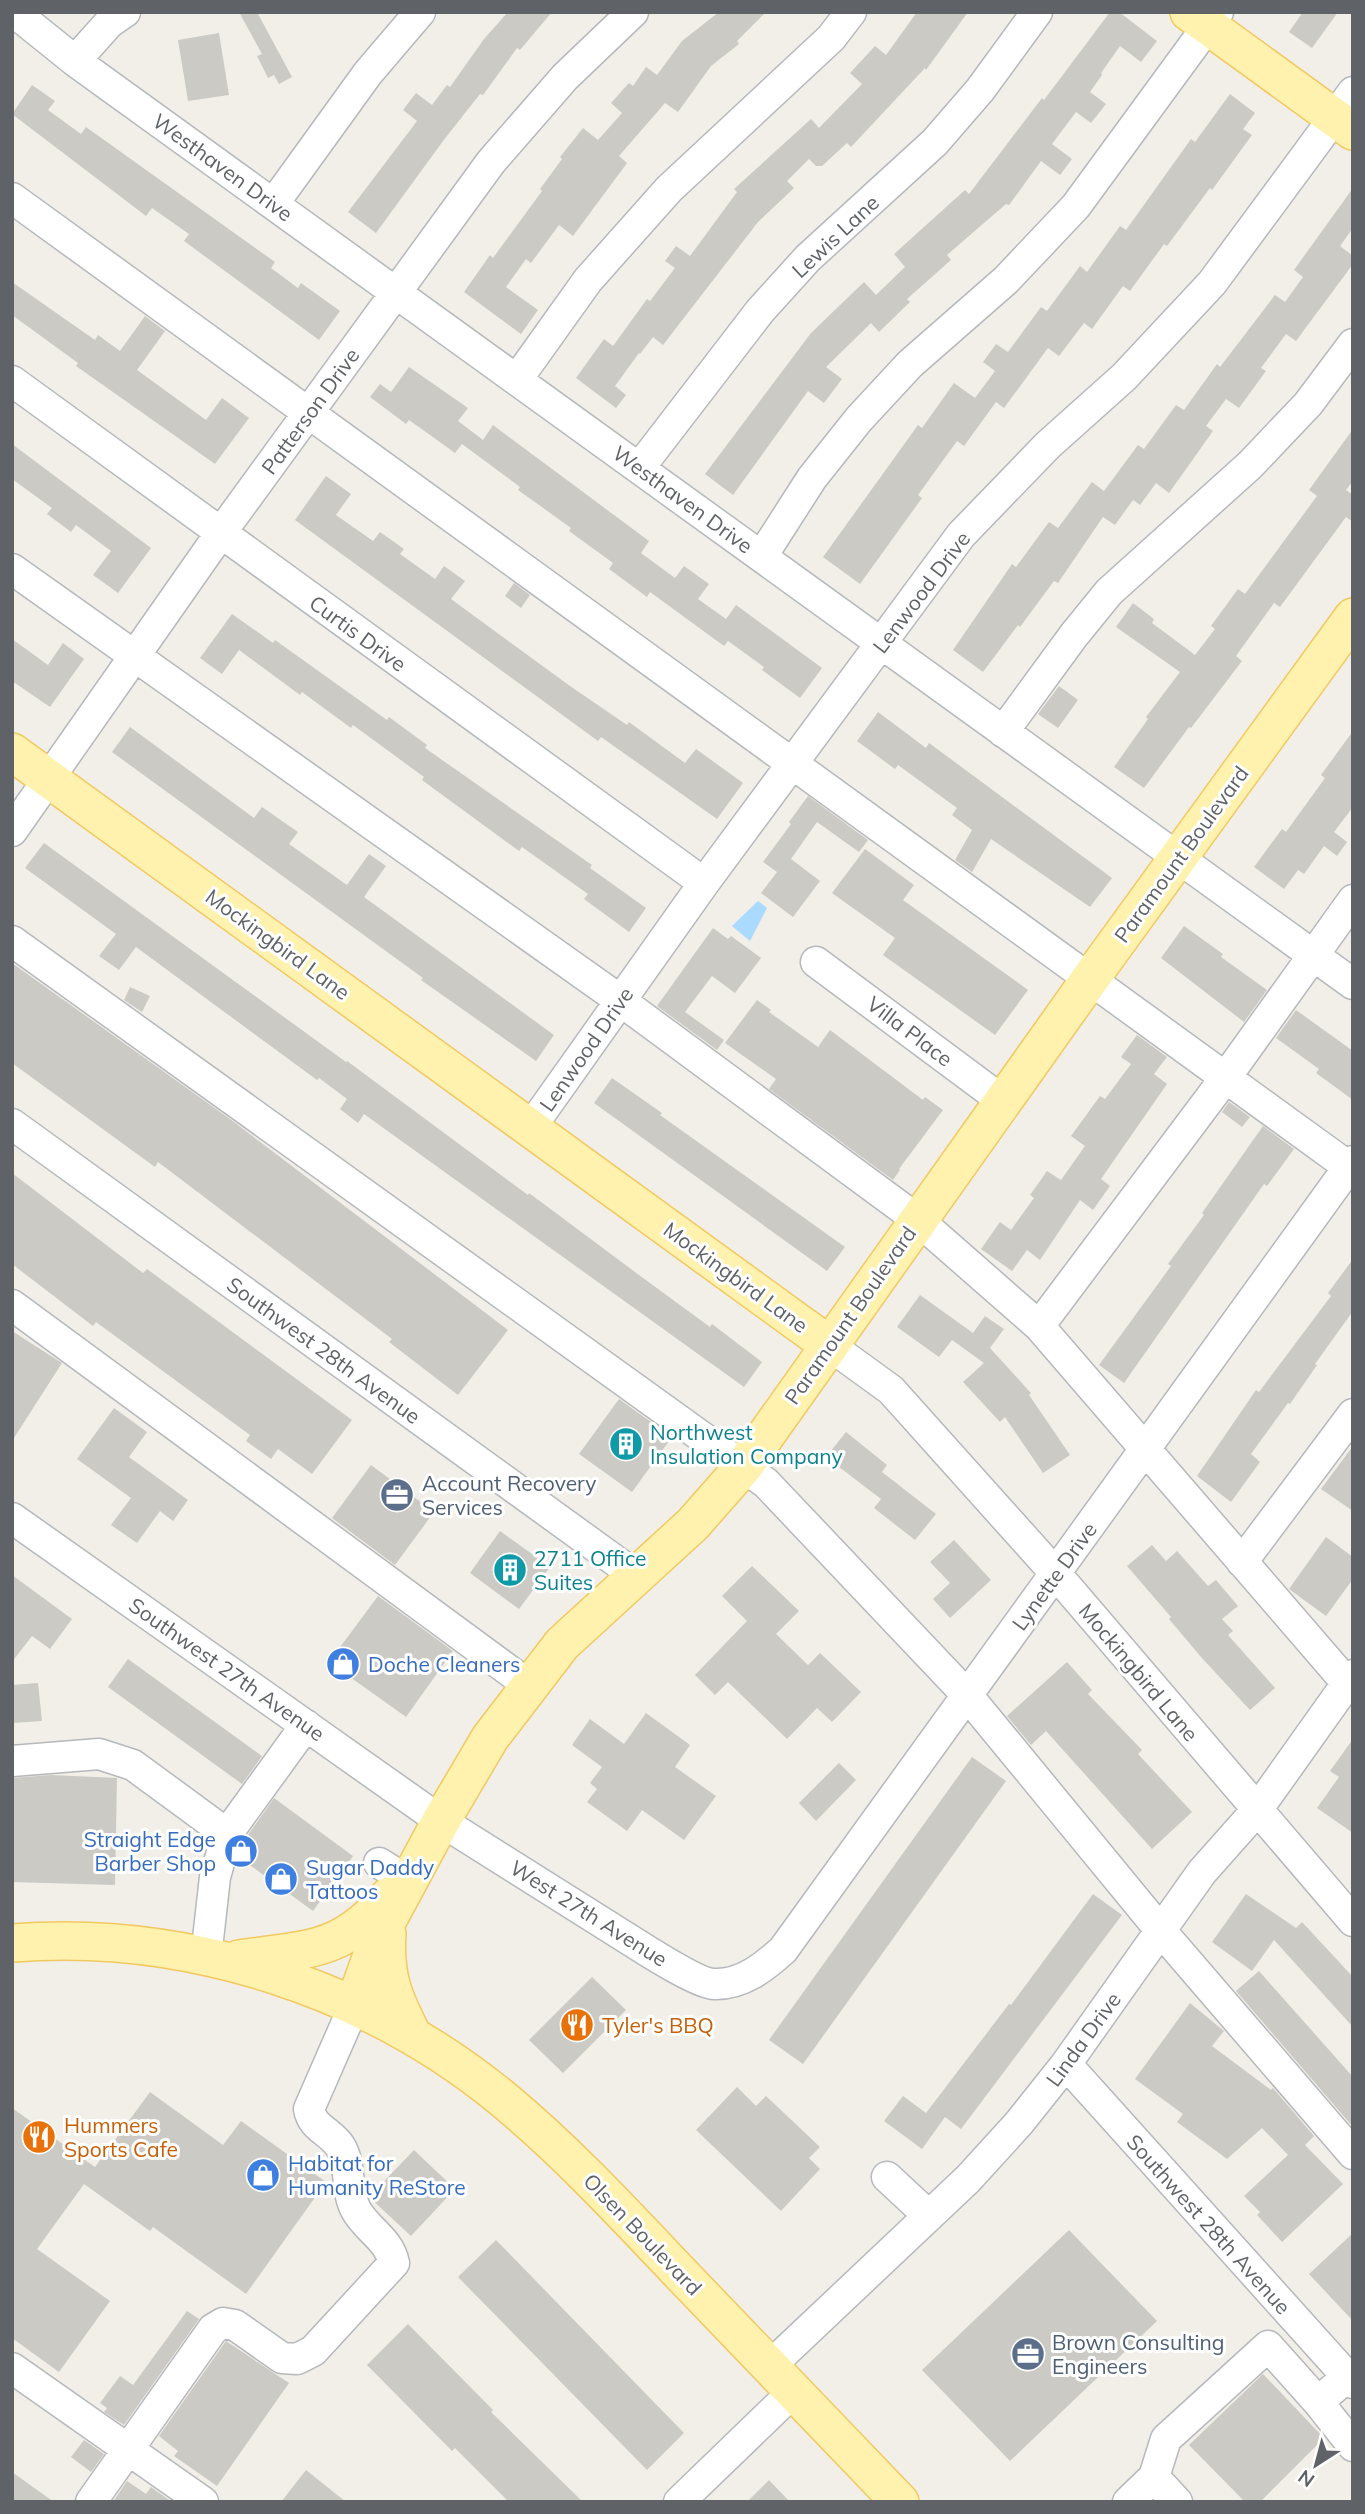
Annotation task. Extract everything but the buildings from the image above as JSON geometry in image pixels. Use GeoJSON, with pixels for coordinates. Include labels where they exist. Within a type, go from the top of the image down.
{"type":"FeatureCollection","features":[{"type":"Feature","properties":{"kind":"main road"},"geometry":{"type":"LineString","coordinates":[[1205,17],[1347,114]]}},
{"type":"Feature","properties":{"kind":"main road","name":"Paramount Boulevard"},"geometry":{"type":"LineString","coordinates":[[354,2006],[378,1938],[388,1920],[403,1870],[441,1821],[491,1738],[562,1644],[693,1524],[744,1466],[1090,979],[1353,617]]}},
{"type":"Feature","properties":{"kind":"main road","name":"Mockingbird Lane"},"geometry":{"type":"LineString","coordinates":[[12,752],[829,1345]]}},
{"type":"Feature","properties":{"kind":"main road"},"geometry":{"type":"LineString","coordinates":[[215,1959],[313,1948],[338,1941],[370,1918],[403,1870]]}},
{"type":"Feature","properties":{"kind":"main road"},"geometry":{"type":"LineString","coordinates":[[388,1920],[385,1960],[389,1981],[394,2000],[413,2036]]}},
{"type":"Feature","properties":{"kind":"main road"},"geometry":{"type":"LineString","coordinates":[[12,1943],[52,1940],[168,1948],[264,1971],[354,2006]]}},
{"type":"Feature","properties":{"kind":"main road","name":"Olsen Boulevard"},"geometry":{"type":"LineString","coordinates":[[354,2006],[413,2036],[501,2098],[566,2154],[900,2502]]}},
{"type":"Feature","properties":{"kind":"street","name":"Westhaven Drive"},"geometry":{"type":"LineString","coordinates":[[14,12],[75,61],[1353,984]]}},
{"type":"Feature","properties":{"kind":"street"},"geometry":{"type":"LineString","coordinates":[[75,61],[108,23],[125,12]]}},
{"type":"Feature","properties":{"kind":"street"},"geometry":{"type":"LineString","coordinates":[[274,203],[368,73],[420,12]]}},
{"type":"Feature","properties":{"kind":"street","name":"Patterson Drive"},"geometry":{"type":"LineString","coordinates":[[12,831],[220,534],[491,162],[565,77],[633,12]]}},
{"type":"Feature","properties":{"kind":"street"},"geometry":{"type":"LineString","coordinates":[[517,378],[588,280],[670,189],[831,38],[851,12]]}},
{"type":"Feature","properties":{"kind":"street","name":"Lewis Lane"},"geometry":{"type":"LineString","coordinates":[[640,467],[760,311],[808,258],[936,142],[981,90],[1037,12]]}},
{"type":"Feature","properties":{"kind":"street"},"geometry":{"type":"LineString","coordinates":[[762,556],[812,478],[859,419],[910,364],[1006,280],[1076,206],[1205,17]]}},
{"type":"Feature","properties":{"kind":"street","name":"Lenwood Drive"},"geometry":{"type":"LineString","coordinates":[[531,1127],[704,883],[961,535],[1048,445],[1124,377],[1212,283],[1347,114]]}},
{"type":"Feature","properties":{"kind":"street"},"geometry":{"type":"LineString","coordinates":[[12,198],[1351,1166]]}},
{"type":"Feature","properties":{"kind":"street"},"geometry":{"type":"LineString","coordinates":[[1003,732],[1074,635],[1109,593],[1250,465],[1308,404],[1353,344]]}},
{"type":"Feature","properties":{"kind":"street","name":"Curtis Drive"},"geometry":{"type":"LineString","coordinates":[[12,381],[704,883]]}},
{"type":"Feature","properties":{"kind":"street"},"geometry":{"type":"LineString","coordinates":[[12,569],[621,1000],[918,1220],[1039,1326],[1242,1562],[1350,1679]]}},
{"type":"Feature","properties":{"kind":"street"},"geometry":{"type":"LineString","coordinates":[[1039,1326],[1226,1077],[1353,900]]}},
{"type":"Feature","properties":{"kind":"street"},"geometry":{"type":"LineString","coordinates":[[12,941],[766,1483],[967,1695],[1161,1930],[1353,2154]]}},
{"type":"Feature","properties":{"kind":"street","name":"Villa Place"},"geometry":{"type":"LineString","coordinates":[[816,962],[1003,1101]]}},
{"type":"Feature","properties":{"kind":"street","name":"Southwest 28th Avenue"},"geometry":{"type":"LineString","coordinates":[[12,1124],[635,1575]]}},
{"type":"Feature","properties":{"kind":"street","name":"Lynette Drive"},"geometry":{"type":"LineString","coordinates":[[743,1978],[761,1970],[783,1950],[1351,1166]]}},
{"type":"Feature","properties":{"kind":"street"},"geometry":{"type":"LineString","coordinates":[[12,1306],[530,1686]]}},
{"type":"Feature","properties":{"kind":"street","name":"Mockingbird Lane"},"geometry":{"type":"LineString","coordinates":[[829,1345],[891,1390],[1056,1574],[1353,1920]]}},
{"type":"Feature","properties":{"kind":"street"},"geometry":{"type":"LineString","coordinates":[[1242,1562],[1353,1414]]}},
{"type":"Feature","properties":{"kind":"street","name":"Southwest 27th Avenue"},"geometry":{"type":"LineString","coordinates":[[12,1518],[441,1821]]}},
{"type":"Feature","properties":{"kind":"street","name":"Linda Drive"},"geometry":{"type":"LineString","coordinates":[[679,2502],[782,2378],[929,2216],[968,2179],[1019,2123],[1066,2064],[1202,1872],[1257,1810],[1350,1679]]}},
{"type":"Feature","properties":{"kind":"street"},"geometry":{"type":"LineString","coordinates":[[215,1959],[215,1877],[227,1833],[306,1725]]}},
{"type":"Feature","properties":{"kind":"street"},"geometry":{"type":"LineString","coordinates":[[12,1761],[99,1754],[133,1765],[227,1833]]}},
{"type":"Feature","properties":{"kind":"street","name":"West 27th Avenue"},"geometry":{"type":"LineString","coordinates":[[441,1821],[668,1964],[713,1985],[743,1978]]}},
{"type":"Feature","properties":{"kind":"street","name":"Paramount Boulevard"},"geometry":{"type":"LineString","coordinates":[[128,2449],[213,2329],[223,2323],[235,2325],[282,2358],[297,2359],[313,2351],[394,2263],[392,2250],[357,2212],[351,2199],[345,2156],[338,2143],[316,2125],[309,2109],[354,2006]]}},
{"type":"Feature","properties":{"kind":"street","name":"Southwest 28th Avenue"},"geometry":{"type":"LineString","coordinates":[[1066,2064],[1350,2380]]}},
{"type":"Feature","properties":{"kind":"street"},"geometry":{"type":"LineString","coordinates":[[887,2177],[929,2216]]}},
{"type":"Feature","properties":{"kind":"street"},"geometry":{"type":"LineString","coordinates":[[1128,2502],[1154,2477],[1166,2439],[1268,2346],[1353,2446]]}},
{"type":"Feature","properties":{"kind":"street"},"geometry":{"type":"LineString","coordinates":[[12,2368],[203,2502]]}},
{"type":"Feature","properties":{"kind":"street"},"geometry":{"type":"LineString","coordinates":[[1318,2402],[1350,2380]]}},
{"type":"Feature","properties":{"kind":"street"},"geometry":{"type":"LineString","coordinates":[[91,2502],[128,2449]]}},
{"type":"Feature","properties":{"kind":"street"},"geometry":{"type":"LineString","coordinates":[[1154,2477],[1177,2502]]}},
{"type":"Feature","properties":{"kind":"water"},"geometry":{"type":"Polygon","coordinates":[[[758,901],[767,908],[750,941],[732,926],[758,901]]]}},
{"type":"Feature","properties":{"kind":"place","name":"Northwest Insulation Company"},"geometry":{"type":"Point","coordinates":[626,1444]}},
{"type":"Feature","properties":{"kind":"place","name":"Account Recovery Services"},"geometry":{"type":"Point","coordinates":[397,1495]}},
{"type":"Feature","properties":{"kind":"place","name":"2711 Office Suites"},"geometry":{"type":"Point","coordinates":[510,1570]}},
{"type":"Feature","properties":{"kind":"place","name":"Doche Cleaners"},"geometry":{"type":"Point","coordinates":[343,1664]}},
{"type":"Feature","properties":{"kind":"place","name":"Straight Edge Barber Shop"},"geometry":{"type":"Point","coordinates":[241,1851]}},
{"type":"Feature","properties":{"kind":"place","name":"Sugar Daddy Tattoos"},"geometry":{"type":"Point","coordinates":[281,1879]}},
{"type":"Feature","properties":{"kind":"place","name":"Tyler's BBQ"},"geometry":{"type":"Point","coordinates":[577,2025]}},
{"type":"Feature","properties":{"kind":"place","name":"Hummers Sports Cafe"},"geometry":{"type":"Point","coordinates":[39,2137]}},
{"type":"Feature","properties":{"kind":"place","name":"Habitat for Humanity ReStore"},"geometry":{"type":"Point","coordinates":[263,2175]}},
{"type":"Feature","properties":{"kind":"place","name":"Brown Consulting Engineers"},"geometry":{"type":"Point","coordinates":[1028,2354]}}]}
